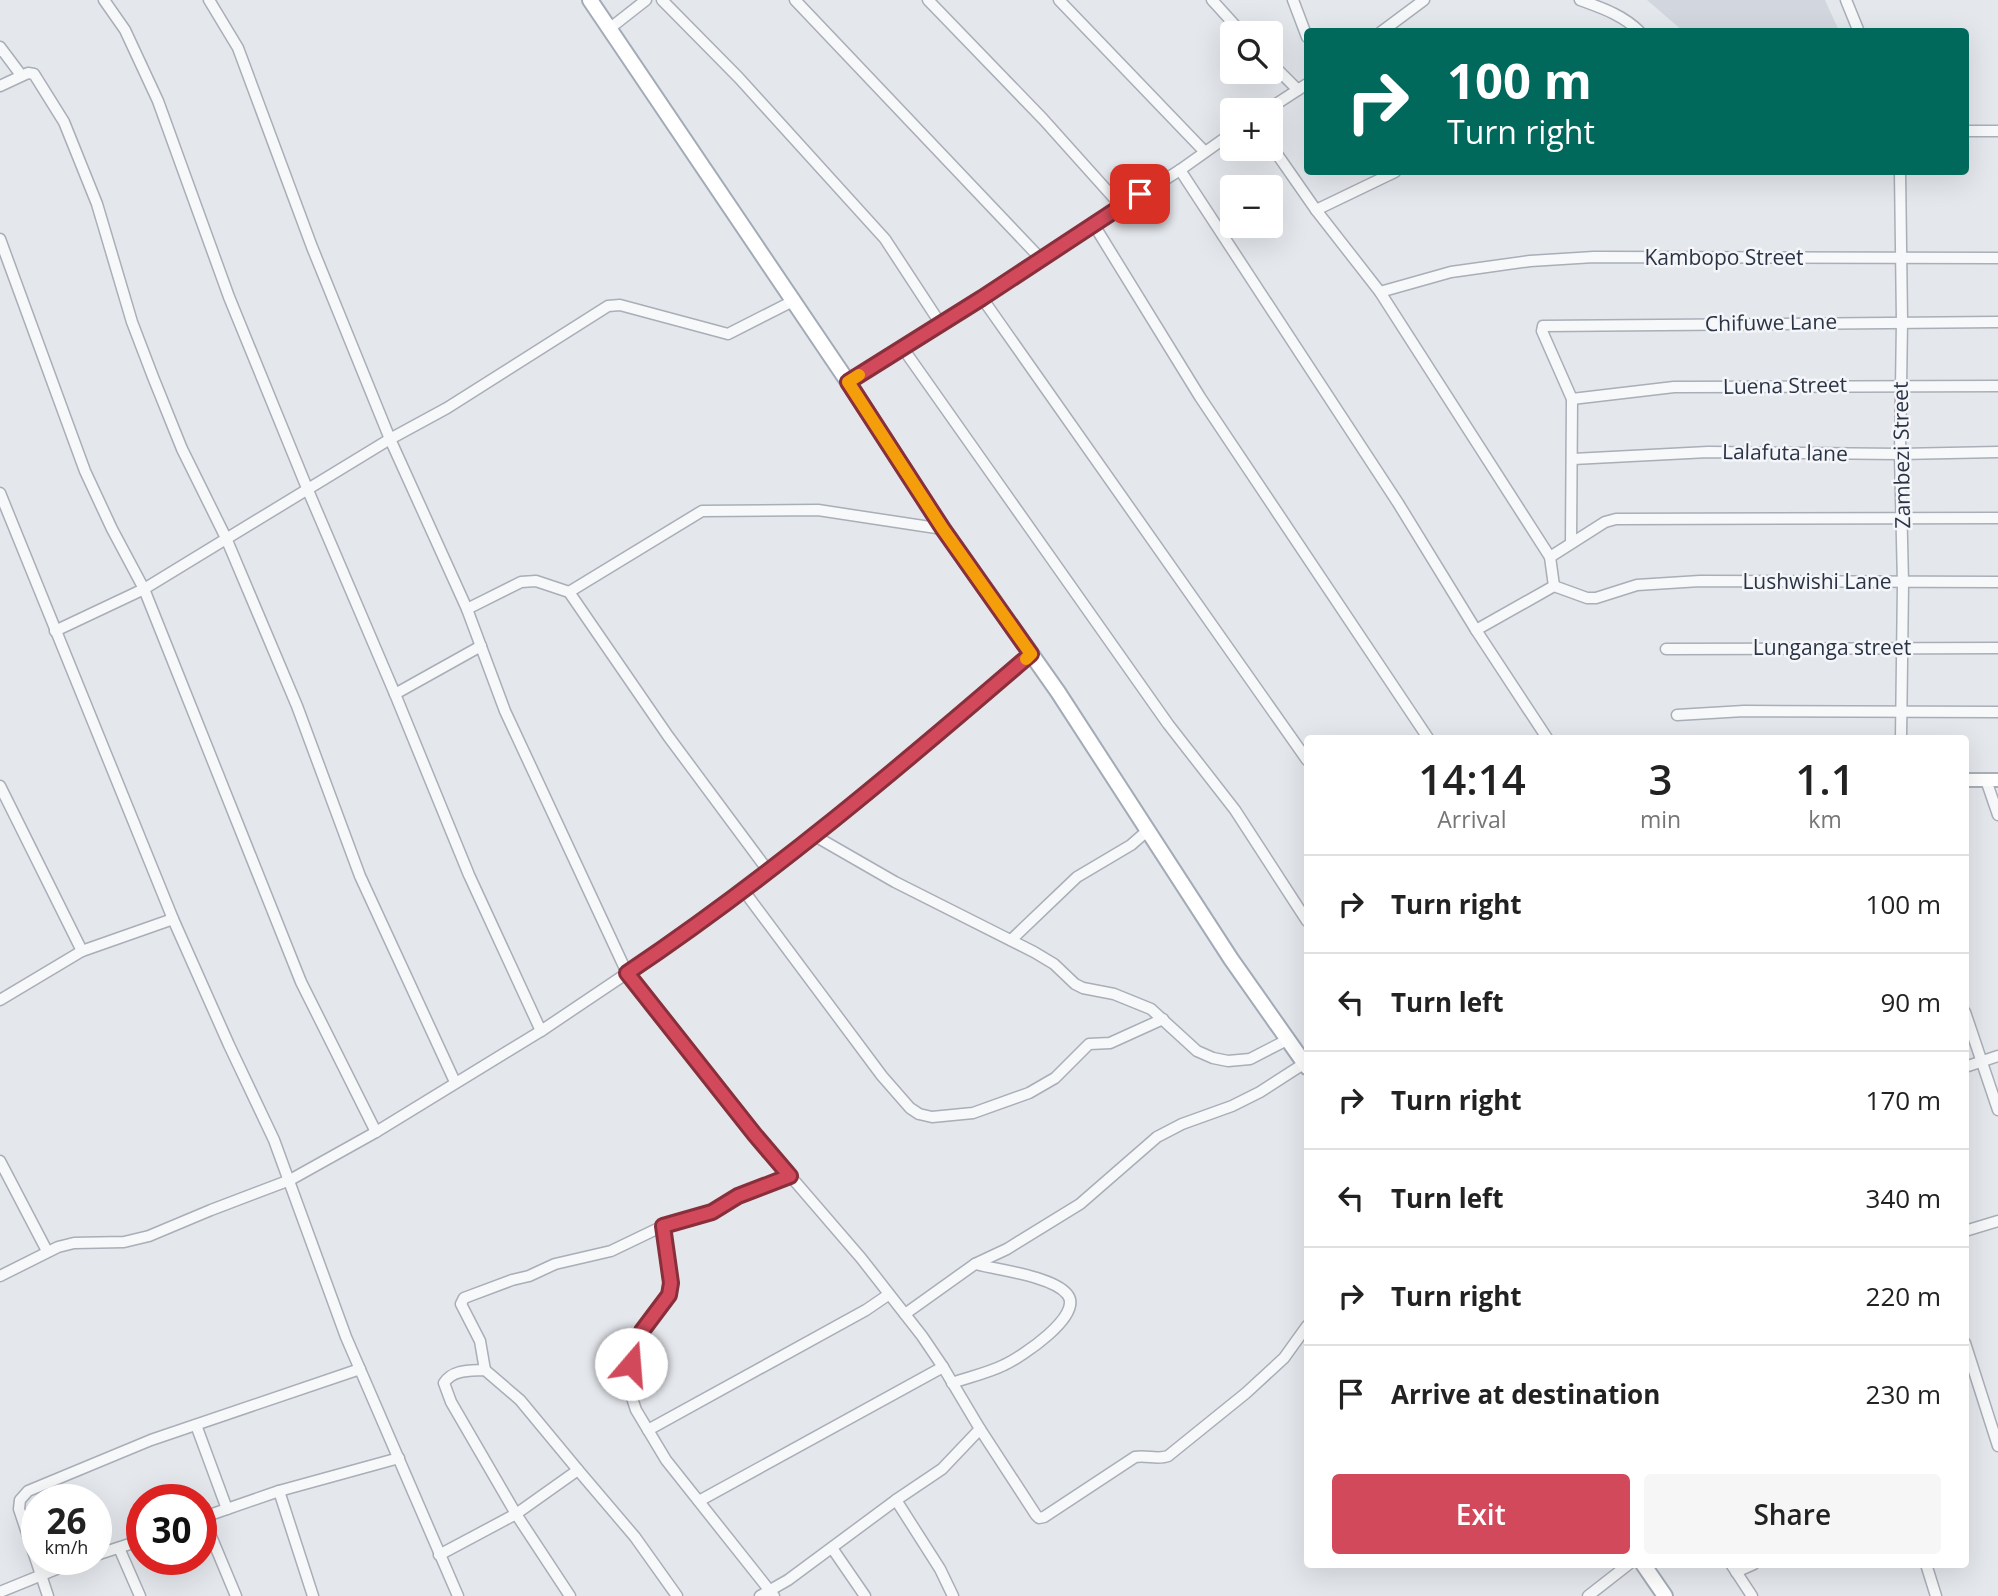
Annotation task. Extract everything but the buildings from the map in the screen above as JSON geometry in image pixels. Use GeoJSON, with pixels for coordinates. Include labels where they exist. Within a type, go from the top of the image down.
{"type":"FeatureCollection","features":[{"type":"Feature","properties":{"kind":"main road"},"geometry":{"type":"LineString","coordinates":[[590,0],[848,382],[943,529],[1058,692],[1147,831],[1297,1045]]}},
{"type":"Feature","properties":{"kind":"main road"},"geometry":{"type":"LineString","coordinates":[[1646,1568],[1665,1596]]}},
{"type":"Feature","properties":{"kind":"street"},"geometry":{"type":"LineString","coordinates":[[104,0],[125,30],[158,101],[229,297],[307,488],[469,875],[541,1031]]}},
{"type":"Feature","properties":{"kind":"street"},"geometry":{"type":"LineString","coordinates":[[209,0],[238,48],[312,247],[390,439],[467,609],[505,711],[627,973],[755,1135],[905,1314],[943,1367],[979,1429],[1036,1515],[1039,1518],[1044,1517],[1135,1457],[1162,1459],[1168,1456],[1246,1393],[1284,1358],[1304,1330]]}},
{"type":"Feature","properties":{"kind":"street"},"geometry":{"type":"LineString","coordinates":[[609,29],[646,0]]}},
{"type":"Feature","properties":{"kind":"street"},"geometry":{"type":"LineString","coordinates":[[662,0],[739,78],[885,239],[940,323]]}},
{"type":"Feature","properties":{"kind":"street"},"geometry":{"type":"LineString","coordinates":[[794,0],[1041,260]]}},
{"type":"Feature","properties":{"kind":"street"},"geometry":{"type":"LineString","coordinates":[[928,0],[1043,119],[1121,206]]}},
{"type":"Feature","properties":{"kind":"street"},"geometry":{"type":"LineString","coordinates":[[1059,0],[1204,151]]}},
{"type":"Feature","properties":{"kind":"street"},"geometry":{"type":"LineString","coordinates":[[1212,0],[1231,21]]}},
{"type":"Feature","properties":{"kind":"street"},"geometry":{"type":"LineString","coordinates":[[1293,0],[1304,29]]}},
{"type":"Feature","properties":{"kind":"street"},"geometry":{"type":"LineString","coordinates":[[1386,28],[1423,0]]}},
{"type":"Feature","properties":{"kind":"street"},"geometry":{"type":"LineString","coordinates":[[1580,0],[1610,11],[1636,28]]}},
{"type":"Feature","properties":{"kind":"street"},"geometry":{"type":"LineString","coordinates":[[1846,0],[1857,28]]}},
{"type":"Feature","properties":{"kind":"street"},"geometry":{"type":"LineString","coordinates":[[0,47],[21,75]]}},
{"type":"Feature","properties":{"kind":"street"},"geometry":{"type":"LineString","coordinates":[[0,86],[28,72],[34,74],[64,122],[97,204],[131,323],[148,366],[183,449],[226,538],[297,706],[360,876],[455,1082]]}},
{"type":"Feature","properties":{"kind":"street"},"geometry":{"type":"LineString","coordinates":[[1283,72],[1303,87],[1283,100]]}},
{"type":"Feature","properties":{"kind":"street"},"geometry":{"type":"LineString","coordinates":[[1969,131],[1998,131]]}},
{"type":"Feature","properties":{"kind":"street"},"geometry":{"type":"LineString","coordinates":[[848,382],[1180,170],[1220,141]]}},
{"type":"Feature","properties":{"kind":"street"},"geometry":{"type":"LineString","coordinates":[[1282,161],[1380,292],[1550,557],[1554,586],[1476,630]]}},
{"type":"Feature","properties":{"kind":"street"},"geometry":{"type":"LineString","coordinates":[[1180,170],[1398,503],[1545,735]]}},
{"type":"Feature","properties":{"kind":"street"},"geometry":{"type":"LineString","coordinates":[[1316,210],[1389,175]]}},
{"type":"Feature","properties":{"kind":"street","name":"Zambezi Street"},"geometry":{"type":"LineString","coordinates":[[1900,175],[1903,583],[1901,735]]}},
{"type":"Feature","properties":{"kind":"street"},"geometry":{"type":"LineString","coordinates":[[1094,225],[1200,397],[1426,735]]}},
{"type":"Feature","properties":{"kind":"street"},"geometry":{"type":"LineString","coordinates":[[0,239],[85,471],[144,589],[301,982],[376,1132]]}},
{"type":"Feature","properties":{"kind":"street","name":"Kambopo Street"},"geometry":{"type":"LineString","coordinates":[[1380,292],[1451,272],[1530,261],[1594,257],[1998,258]]}},
{"type":"Feature","properties":{"kind":"street"},"geometry":{"type":"LineString","coordinates":[[982,298],[1304,756]]}},
{"type":"Feature","properties":{"kind":"street"},"geometry":{"type":"LineString","coordinates":[[55,631],[144,589],[307,488],[447,408],[608,306],[620,305],[728,334],[793,301]]}},
{"type":"Feature","properties":{"kind":"street","name":"Chifuwe Lane"},"geometry":{"type":"LineString","coordinates":[[1572,399],[1542,331],[1543,326],[1998,322]]}},
{"type":"Feature","properties":{"kind":"street"},"geometry":{"type":"LineString","coordinates":[[902,347],[1168,724],[1235,810],[1304,917]]}},
{"type":"Feature","properties":{"kind":"street","name":"Luena Street"},"geometry":{"type":"LineString","coordinates":[[1572,399],[1674,387],[1998,386]]}},
{"type":"Feature","properties":{"kind":"street"},"geometry":{"type":"LineString","coordinates":[[1571,543],[1572,399]]}},
{"type":"Feature","properties":{"kind":"street","name":"Lalafuta lane"},"geometry":{"type":"LineString","coordinates":[[1573,459],[1708,452],[1998,452]]}},
{"type":"Feature","properties":{"kind":"street"},"geometry":{"type":"LineString","coordinates":[[0,493],[173,919],[274,1140],[360,1369],[458,1596]]}},
{"type":"Feature","properties":{"kind":"street"},"geometry":{"type":"LineString","coordinates":[[569,592],[702,511],[772,508],[818,510],[943,529]]}},
{"type":"Feature","properties":{"kind":"street"},"geometry":{"type":"LineString","coordinates":[[1550,557],[1605,522],[1616,519],[1998,518]]}},
{"type":"Feature","properties":{"kind":"street"},"geometry":{"type":"LineString","coordinates":[[467,609],[521,582],[536,581],[569,592],[668,736],[769,872]]}},
{"type":"Feature","properties":{"kind":"street","name":"Lushwishi Lane"},"geometry":{"type":"LineString","coordinates":[[1554,586],[1587,598],[1596,598],[1636,585],[1700,581],[1998,582]]}},
{"type":"Feature","properties":{"kind":"street"},"geometry":{"type":"LineString","coordinates":[[395,694],[481,646]]}},
{"type":"Feature","properties":{"kind":"street","name":"Lunganga street"},"geometry":{"type":"LineString","coordinates":[[1666,649],[1998,648]]}},
{"type":"Feature","properties":{"kind":"street"},"geometry":{"type":"LineString","coordinates":[[0,1276],[47,1251],[74,1243],[136,1240],[290,1180],[376,1132],[541,1031],[744,891],[815,836],[1031,654]]}},
{"type":"Feature","properties":{"kind":"street"},"geometry":{"type":"LineString","coordinates":[[1677,715],[1744,711],[1998,712]]}},
{"type":"Feature","properties":{"kind":"street"},"geometry":{"type":"LineString","coordinates":[[1969,780],[1992,780],[1998,815]]}},
{"type":"Feature","properties":{"kind":"street"},"geometry":{"type":"LineString","coordinates":[[0,786],[82,951]]}},
{"type":"Feature","properties":{"kind":"street"},"geometry":{"type":"LineString","coordinates":[[1011,940],[1077,877],[1131,845],[1147,831]]}},
{"type":"Feature","properties":{"kind":"street"},"geometry":{"type":"LineString","coordinates":[[815,836],[895,882],[1054,964],[1075,984],[1126,998],[1151,1009],[1197,1051],[1228,1061],[1250,1059],[1297,1045]]}},
{"type":"Feature","properties":{"kind":"street"},"geometry":{"type":"LineString","coordinates":[[744,891],[882,1076],[910,1108],[919,1114],[932,1117],[973,1113],[1029,1093],[1055,1078],[1089,1044],[1110,1043],[1163,1019]]}},
{"type":"Feature","properties":{"kind":"street"},"geometry":{"type":"LineString","coordinates":[[0,1000],[82,951],[173,919]]}},
{"type":"Feature","properties":{"kind":"street"},"geometry":{"type":"LineString","coordinates":[[1969,1024],[1998,1110]]}},
{"type":"Feature","properties":{"kind":"street"},"geometry":{"type":"LineString","coordinates":[[1969,1066],[1998,1056]]}},
{"type":"Feature","properties":{"kind":"street"},"geometry":{"type":"LineString","coordinates":[[905,1314],[975,1264],[1007,1249],[1080,1204],[1157,1137],[1182,1124],[1231,1106],[1304,1066]]}},
{"type":"Feature","properties":{"kind":"street"},"geometry":{"type":"LineString","coordinates":[[0,1161],[47,1251]]}},
{"type":"Feature","properties":{"kind":"street"},"geometry":{"type":"LineString","coordinates":[[677,1596],[635,1537],[520,1400],[485,1370],[480,1341],[461,1304],[464,1298],[529,1276],[555,1264],[611,1251],[663,1226],[712,1212],[745,1192],[790,1176]]}},
{"type":"Feature","properties":{"kind":"street"},"geometry":{"type":"LineString","coordinates":[[1969,1230],[1998,1221]]}},
{"type":"Feature","properties":{"kind":"street"},"geometry":{"type":"LineString","coordinates":[[663,1226],[671,1283],[669,1295],[642,1331],[631,1364],[633,1401],[666,1460],[772,1593]]}},
{"type":"Feature","properties":{"kind":"street"},"geometry":{"type":"LineString","coordinates":[[952,1383],[1013,1360],[1058,1325],[1070,1308],[1070,1299],[1059,1287],[975,1264]]}},
{"type":"Feature","properties":{"kind":"street"},"geometry":{"type":"LineString","coordinates":[[648,1430],[866,1310],[888,1295]]}},
{"type":"Feature","properties":{"kind":"street"},"geometry":{"type":"LineString","coordinates":[[1969,1355],[1998,1446]]}},
{"type":"Feature","properties":{"kind":"street"},"geometry":{"type":"LineString","coordinates":[[699,1501],[943,1367]]}},
{"type":"Feature","properties":{"kind":"street"},"geometry":{"type":"LineString","coordinates":[[46,1484],[151,1440],[360,1369]]}},
{"type":"Feature","properties":{"kind":"street"},"geometry":{"type":"LineString","coordinates":[[485,1370],[459,1372],[447,1377],[444,1383],[465,1428],[569,1596]]}},
{"type":"Feature","properties":{"kind":"street"},"geometry":{"type":"LineString","coordinates":[[196,1425],[227,1509]]}},
{"type":"Feature","properties":{"kind":"street"},"geometry":{"type":"LineString","coordinates":[[760,1596],[772,1593],[942,1469],[979,1429]]}},
{"type":"Feature","properties":{"kind":"street"},"geometry":{"type":"LineString","coordinates":[[217,1513],[279,1491],[399,1458]]}},
{"type":"Feature","properties":{"kind":"street"},"geometry":{"type":"LineString","coordinates":[[439,1555],[516,1514],[578,1470]]}},
{"type":"Feature","properties":{"kind":"street"},"geometry":{"type":"LineString","coordinates":[[279,1491],[313,1596]]}},
{"type":"Feature","properties":{"kind":"street"},"geometry":{"type":"LineString","coordinates":[[896,1500],[940,1569],[953,1596]]}},
{"type":"Feature","properties":{"kind":"street"},"geometry":{"type":"LineString","coordinates":[[112,1550],[126,1546]]}},
{"type":"Feature","properties":{"kind":"street"},"geometry":{"type":"LineString","coordinates":[[119,1548],[140,1596]]}},
{"type":"Feature","properties":{"kind":"street"},"geometry":{"type":"LineString","coordinates":[[832,1548],[865,1596]]}},
{"type":"Feature","properties":{"kind":"street"},"geometry":{"type":"LineString","coordinates":[[217,1552],[236,1596]]}},
{"type":"Feature","properties":{"kind":"street"},"geometry":{"type":"LineString","coordinates":[[1588,1596],[1624,1568]]}},
{"type":"Feature","properties":{"kind":"street"},"geometry":{"type":"LineString","coordinates":[[1734,1568],[1752,1596]]}},
{"type":"Feature","properties":{"kind":"street"},"geometry":{"type":"LineString","coordinates":[[1927,1568],[1936,1596]]}},
{"type":"Feature","properties":{"kind":"street"},"geometry":{"type":"LineString","coordinates":[[0,1592],[40,1575],[48,1596]]}},
{"type":"Feature","properties":{"kind":"shaded area"},"geometry":{"type":"Polygon","coordinates":[[[1647,0],[1825,0],[1838,28],[1680,28],[1647,0]]]}},
{"type":"Feature","properties":{"kind":"slow traffic"},"geometry":{"type":"LineString","coordinates":[[859,375],[848,382],[943,529],[1031,654],[1026,659]]}},
{"type":"Feature","properties":{"kind":"route"},"geometry":{"type":"LineString","coordinates":[[631,1364],[637,1340],[669,1295],[671,1283],[663,1226],[712,1212],[752,1189],[790,1176],[627,973],[783,862],[914,755],[1031,654],[943,529],[848,382],[1140,194]]}}]}
